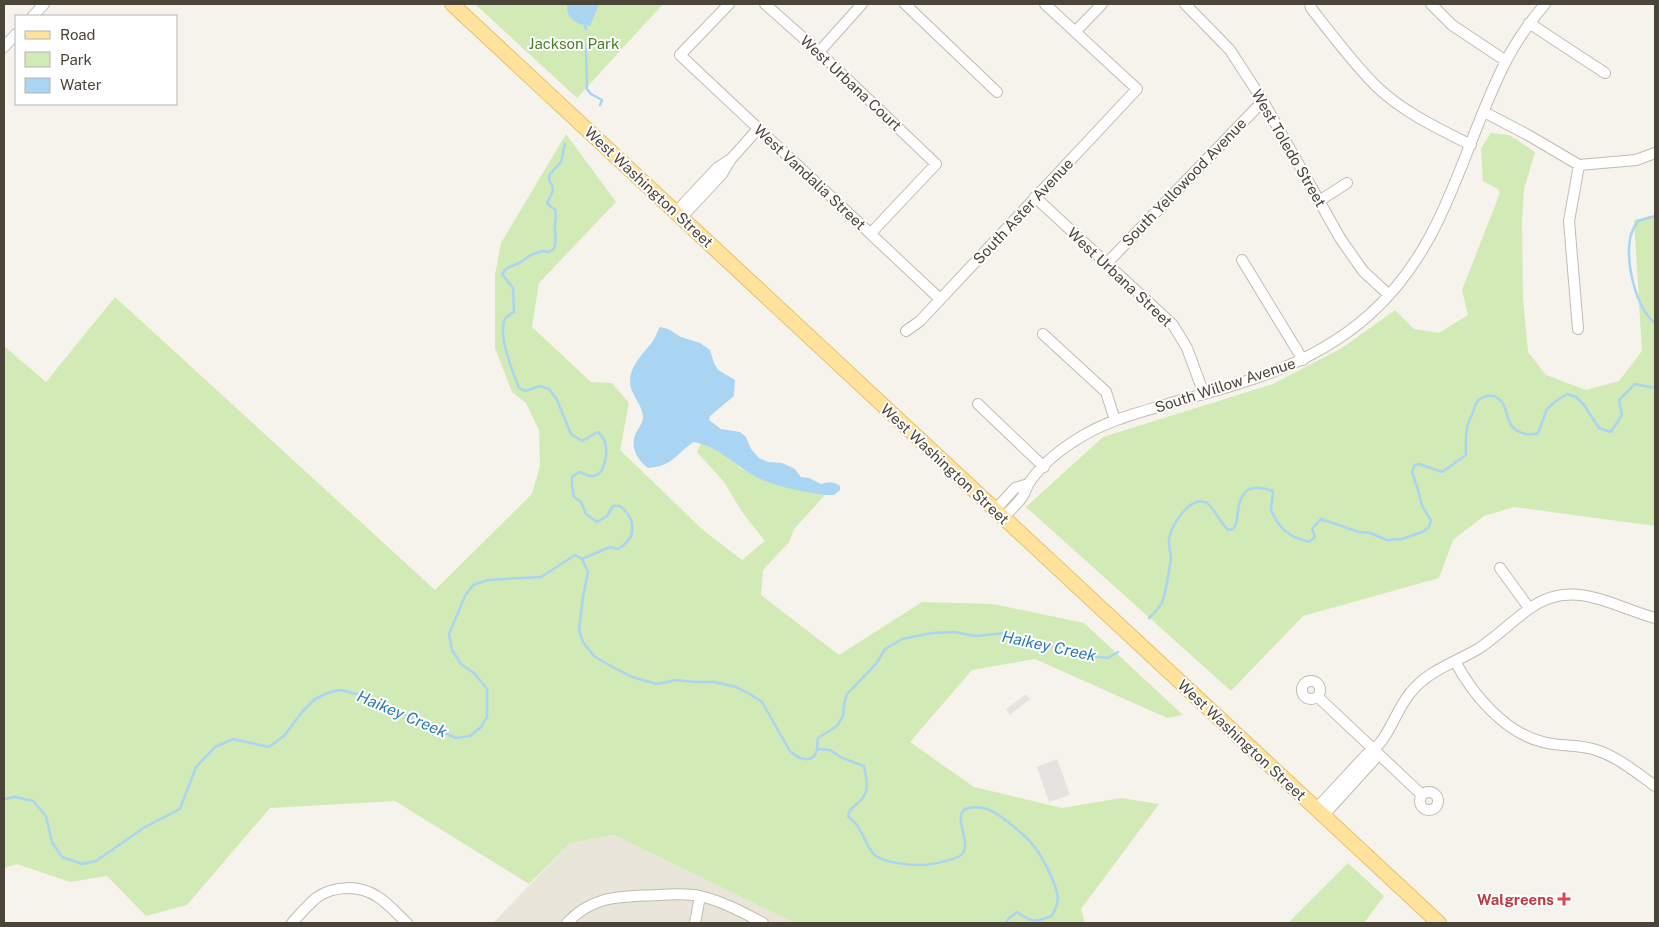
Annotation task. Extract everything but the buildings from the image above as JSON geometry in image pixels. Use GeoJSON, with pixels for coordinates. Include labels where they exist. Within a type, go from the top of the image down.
{"type":"FeatureCollection","features":[{"type":"Feature","properties":{"kind":"main road","name":"West Washington Street"},"geometry":{"type":"LineString","coordinates":[[452,4],[1439,923]]}},
{"type":"Feature","properties":{"kind":"street"},"geometry":{"type":"LineString","coordinates":[[33,15],[44,4]]}},
{"type":"Feature","properties":{"kind":"street","name":"West Vandalia Street"},"geometry":{"type":"LineString","coordinates":[[729,4],[680,56],[871,233],[940,300]]}},
{"type":"Feature","properties":{"kind":"street","name":"West Urbana Court"},"geometry":{"type":"LineString","coordinates":[[765,4],[819,52],[936,164],[871,233]]}},
{"type":"Feature","properties":{"kind":"street"},"geometry":{"type":"LineString","coordinates":[[819,52],[862,4]]}},
{"type":"Feature","properties":{"kind":"street"},"geometry":{"type":"LineString","coordinates":[[905,4],[997,92]]}},
{"type":"Feature","properties":{"kind":"street"},"geometry":{"type":"LineString","coordinates":[[1045,4],[1076,31],[1102,4]]}},
{"type":"Feature","properties":{"kind":"street","name":"West Toledo Street"},"geometry":{"type":"LineString","coordinates":[[1185,4],[1230,50],[1263,101],[1340,238],[1363,271],[1389,295]]}},
{"type":"Feature","properties":{"kind":"street"},"geometry":{"type":"LineString","coordinates":[[1430,4],[1452,25],[1506,61]]}},
{"type":"Feature","properties":{"kind":"street","name":"South Willow Avenue"},"geometry":{"type":"LineString","coordinates":[[999,514],[1015,488],[1028,484],[1044,467],[1080,437],[1114,420],[1276,372],[1303,360],[1326,348],[1349,332],[1389,295],[1416,262],[1434,232],[1506,61],[1529,23],[1545,4]]}},
{"type":"Feature","properties":{"kind":"street"},"geometry":{"type":"LineString","coordinates":[[1310,6],[1350,58],[1376,86],[1400,106],[1424,122],[1470,145]]}},
{"type":"Feature","properties":{"kind":"street"},"geometry":{"type":"LineString","coordinates":[[1529,23],[1605,73]]}},
{"type":"Feature","properties":{"kind":"street","name":"South Aster Avenue"},"geometry":{"type":"LineString","coordinates":[[906,331],[920,321],[1137,89],[1076,31]]}},
{"type":"Feature","properties":{"kind":"street"},"geometry":{"type":"LineString","coordinates":[[4,47],[15,35]]}},
{"type":"Feature","properties":{"kind":"street","name":"South Yellowood Avenue"},"geometry":{"type":"LineString","coordinates":[[1106,264],[1263,101]]}},
{"type":"Feature","properties":{"kind":"street"},"geometry":{"type":"LineString","coordinates":[[1484,112],[1579,165],[1636,160],[1655,153]]}},
{"type":"Feature","properties":{"kind":"street"},"geometry":{"type":"LineString","coordinates":[[679,215],[717,168],[731,159],[758,129]]}},
{"type":"Feature","properties":{"kind":"street"},"geometry":{"type":"LineString","coordinates":[[1578,329],[1569,221],[1579,165]]}},
{"type":"Feature","properties":{"kind":"street"},"geometry":{"type":"LineString","coordinates":[[1319,202],[1347,183]]}},
{"type":"Feature","properties":{"kind":"street","name":"West Urbana Street"},"geometry":{"type":"LineString","coordinates":[[1035,197],[1173,326],[1187,348],[1204,394]]}},
{"type":"Feature","properties":{"kind":"street"},"geometry":{"type":"LineString","coordinates":[[1242,260],[1303,360]]}},
{"type":"Feature","properties":{"kind":"street"},"geometry":{"type":"LineString","coordinates":[[1043,334],[1106,392],[1114,420]]}},
{"type":"Feature","properties":{"kind":"street"},"geometry":{"type":"LineString","coordinates":[[978,404],[1044,467]]}},
{"type":"Feature","properties":{"kind":"street"},"geometry":{"type":"LineString","coordinates":[[1500,568],[1530,608]]}},
{"type":"Feature","properties":{"kind":"street"},"geometry":{"type":"LineString","coordinates":[[1320,812],[1367,754],[1374,750],[1412,691],[1426,677],[1489,641],[1541,601],[1561,594],[1581,594],[1603,599],[1655,618]]}},
{"type":"Feature","properties":{"kind":"street"},"geometry":{"type":"LineString","coordinates":[[1455,661],[1477,697],[1517,731],[1543,742],[1584,746],[1604,752],[1655,786]]}},
{"type":"Feature","properties":{"kind":"street"},"geometry":{"type":"LineString","coordinates":[[1318,696],[1422,795]]}},
{"type":"Feature","properties":{"kind":"street"},"geometry":{"type":"LineString","coordinates":[[292,923],[318,897],[331,890],[353,888],[370,893],[385,903],[407,923]]}},
{"type":"Feature","properties":{"kind":"street"},"geometry":{"type":"LineString","coordinates":[[567,923],[584,908],[604,899],[672,894],[700,896],[739,910],[763,923]]}},
{"type":"Feature","properties":{"kind":"street"},"geometry":{"type":"LineString","coordinates":[[696,923],[700,896]]}},
{"type":"Feature","properties":{"kind":"shaded area"},"geometry":{"type":"Polygon","coordinates":[[[1026,694],[1030,699],[1010,715],[1006,709],[1026,694]]]}},
{"type":"Feature","properties":{"kind":"shaded area"},"geometry":{"type":"Polygon","coordinates":[[[1057,759],[1070,795],[1049,802],[1037,767],[1057,759]]]}},
{"type":"Feature","properties":{"kind":"shaded area"},"geometry":{"type":"Polygon","coordinates":[[[614,835],[795,923],[493,923],[570,843],[614,835]]]}},
{"type":"Feature","properties":{"kind":"green space","name":"Jackson Park"},"geometry":{"type":"Polygon","coordinates":[[[475,4],[663,4],[577,98],[475,4]]]}},
{"type":"Feature","properties":{"kind":"green space"},"geometry":{"type":"Polygon","coordinates":[[[1491,133],[1509,135],[1535,152],[1524,189],[1522,222],[1523,298],[1528,352],[1546,375],[1586,390],[1619,381],[1642,351],[1634,220],[1655,215],[1655,526],[1514,507],[1484,516],[1453,540],[1439,578],[1303,616],[1231,691],[1026,507],[1103,437],[1273,384],[1342,348],[1395,310],[1414,329],[1439,333],[1468,315],[1462,290],[1500,193],[1498,189],[1483,181],[1481,148],[1491,133]]]}},
{"type":"Feature","properties":{"kind":"green space"},"geometry":{"type":"Polygon","coordinates":[[[566,134],[616,202],[539,283],[532,327],[591,382],[612,383],[629,403],[620,450],[703,530],[742,560],[765,541],[742,512],[724,482],[697,452],[701,443],[728,456],[740,468],[765,481],[825,495],[794,529],[789,542],[763,570],[761,595],[839,655],[922,602],[993,604],[1084,623],[1183,715],[1167,718],[1035,659],[972,670],[910,742],[974,787],[1062,808],[1121,798],[1159,804],[1081,909],[1085,923],[795,923],[614,835],[570,843],[529,884],[395,801],[270,808],[187,905],[146,916],[107,876],[70,882],[17,864],[4,868],[4,346],[46,382],[115,297],[435,590],[532,494],[540,466],[539,430],[526,403],[512,392],[495,348],[495,275],[501,243],[566,134]]]}},
{"type":"Feature","properties":{"kind":"green space"},"geometry":{"type":"Polygon","coordinates":[[[1348,863],[1384,896],[1364,923],[1288,923],[1348,863]]]}},
{"type":"Feature","properties":{"kind":"water"},"geometry":{"type":"Polygon","coordinates":[[[567,4],[599,4],[590,26],[573,20],[568,14],[567,4]]]}},
{"type":"Feature","properties":{"kind":"water"},"geometry":{"type":"Polygon","coordinates":[[[660,327],[700,343],[710,350],[718,370],[735,380],[734,396],[710,416],[709,420],[721,429],[740,432],[746,437],[751,449],[759,458],[768,462],[782,463],[795,469],[801,477],[809,478],[821,484],[835,483],[840,486],[840,490],[834,495],[825,495],[794,490],[765,481],[713,449],[694,442],[669,462],[657,467],[648,468],[635,451],[635,436],[642,421],[643,413],[632,392],[630,381],[636,362],[653,341],[660,327]]]}},
{"type":"Feature","properties":{"kind":"waterway"},"geometry":{"type":"LineString","coordinates":[[585,25],[586,29]]}},
{"type":"Feature","properties":{"kind":"waterway","name":"Haikey Creek"},"geometry":{"type":"LineString","coordinates":[[585,44],[587,89],[591,94],[602,100],[600,105]]}},
{"type":"Feature","properties":{"kind":"waterway","name":"Haikey Creek"},"geometry":{"type":"LineString","coordinates":[[565,144],[561,162],[550,174],[549,180],[553,190],[547,203],[555,209],[556,213],[556,242],[554,249],[549,252],[542,251],[531,255],[507,268],[502,274],[513,288],[514,312],[505,319],[503,334],[504,343],[519,388],[525,391],[540,386],[549,389],[557,400],[571,434],[582,441],[598,432],[605,442],[606,458],[600,473],[596,476],[588,476],[579,472],[572,477],[574,497],[581,502],[586,514],[597,522],[607,516],[613,506],[620,506],[630,517],[633,529],[629,540],[618,549],[610,547],[582,559]]}},
{"type":"Feature","properties":{"kind":"waterway","name":"Haikey Creek"},"geometry":{"type":"LineString","coordinates":[[1655,216],[1638,221],[1631,234],[1629,249],[1631,272],[1637,296],[1648,316],[1655,323]]}},
{"type":"Feature","properties":{"kind":"waterway","name":"Haikey Creek"},"geometry":{"type":"LineString","coordinates":[[1149,618],[1163,600],[1171,558],[1169,541],[1171,533],[1182,513],[1194,503],[1207,503],[1228,530],[1235,527],[1240,502],[1245,492],[1254,488],[1266,489],[1273,491],[1271,511],[1284,530],[1294,537],[1309,542],[1315,537],[1312,529],[1321,519],[1359,532],[1370,533],[1387,540],[1402,539],[1422,532],[1429,527],[1431,520],[1422,506],[1412,472],[1415,465],[1419,464],[1442,472],[1466,455],[1468,424],[1477,402],[1482,398],[1495,396],[1504,404],[1509,421],[1517,431],[1534,434],[1538,433],[1547,409],[1567,394],[1576,397],[1584,405],[1599,428],[1611,432],[1622,415],[1619,400],[1635,384],[1655,388]]}},
{"type":"Feature","properties":{"kind":"waterway","name":"Haikey Creek"},"geometry":{"type":"LineString","coordinates":[[4,799],[15,797],[33,801],[46,816],[52,842],[62,857],[82,864],[96,861],[145,827],[180,809],[196,767],[215,747],[233,739],[269,747],[284,736],[302,712],[315,699],[330,692],[341,690],[364,696],[456,738],[470,736],[481,727],[487,717],[487,689],[474,673],[461,664],[452,650],[449,634],[465,596],[473,585],[488,580],[541,577],[575,555],[582,559],[588,572],[579,630],[583,642],[594,656],[632,677],[657,684],[676,680],[715,682],[736,687],[762,702],[790,751],[805,759],[812,758],[815,755],[818,738],[837,726],[843,716],[847,694],[876,664],[885,649],[902,639],[932,633],[955,632],[975,636],[1006,633],[1090,656],[1108,658],[1118,652]]}},
{"type":"Feature","properties":{"kind":"waterway"},"geometry":{"type":"LineString","coordinates":[[818,749],[830,750],[842,758],[864,766],[867,782],[866,791],[848,816],[859,827],[868,846],[876,856],[910,865],[943,862],[960,856],[965,847],[961,816],[964,810],[970,808],[983,808],[995,813],[1024,836],[1038,851],[1049,871],[1058,898],[1052,916],[1030,920],[1017,912],[1006,923]]}},
{"type":"Feature","properties":{"kind":"place","name":"Walgreens"},"geometry":{"type":"Point","coordinates":[1564,899]}}]}
